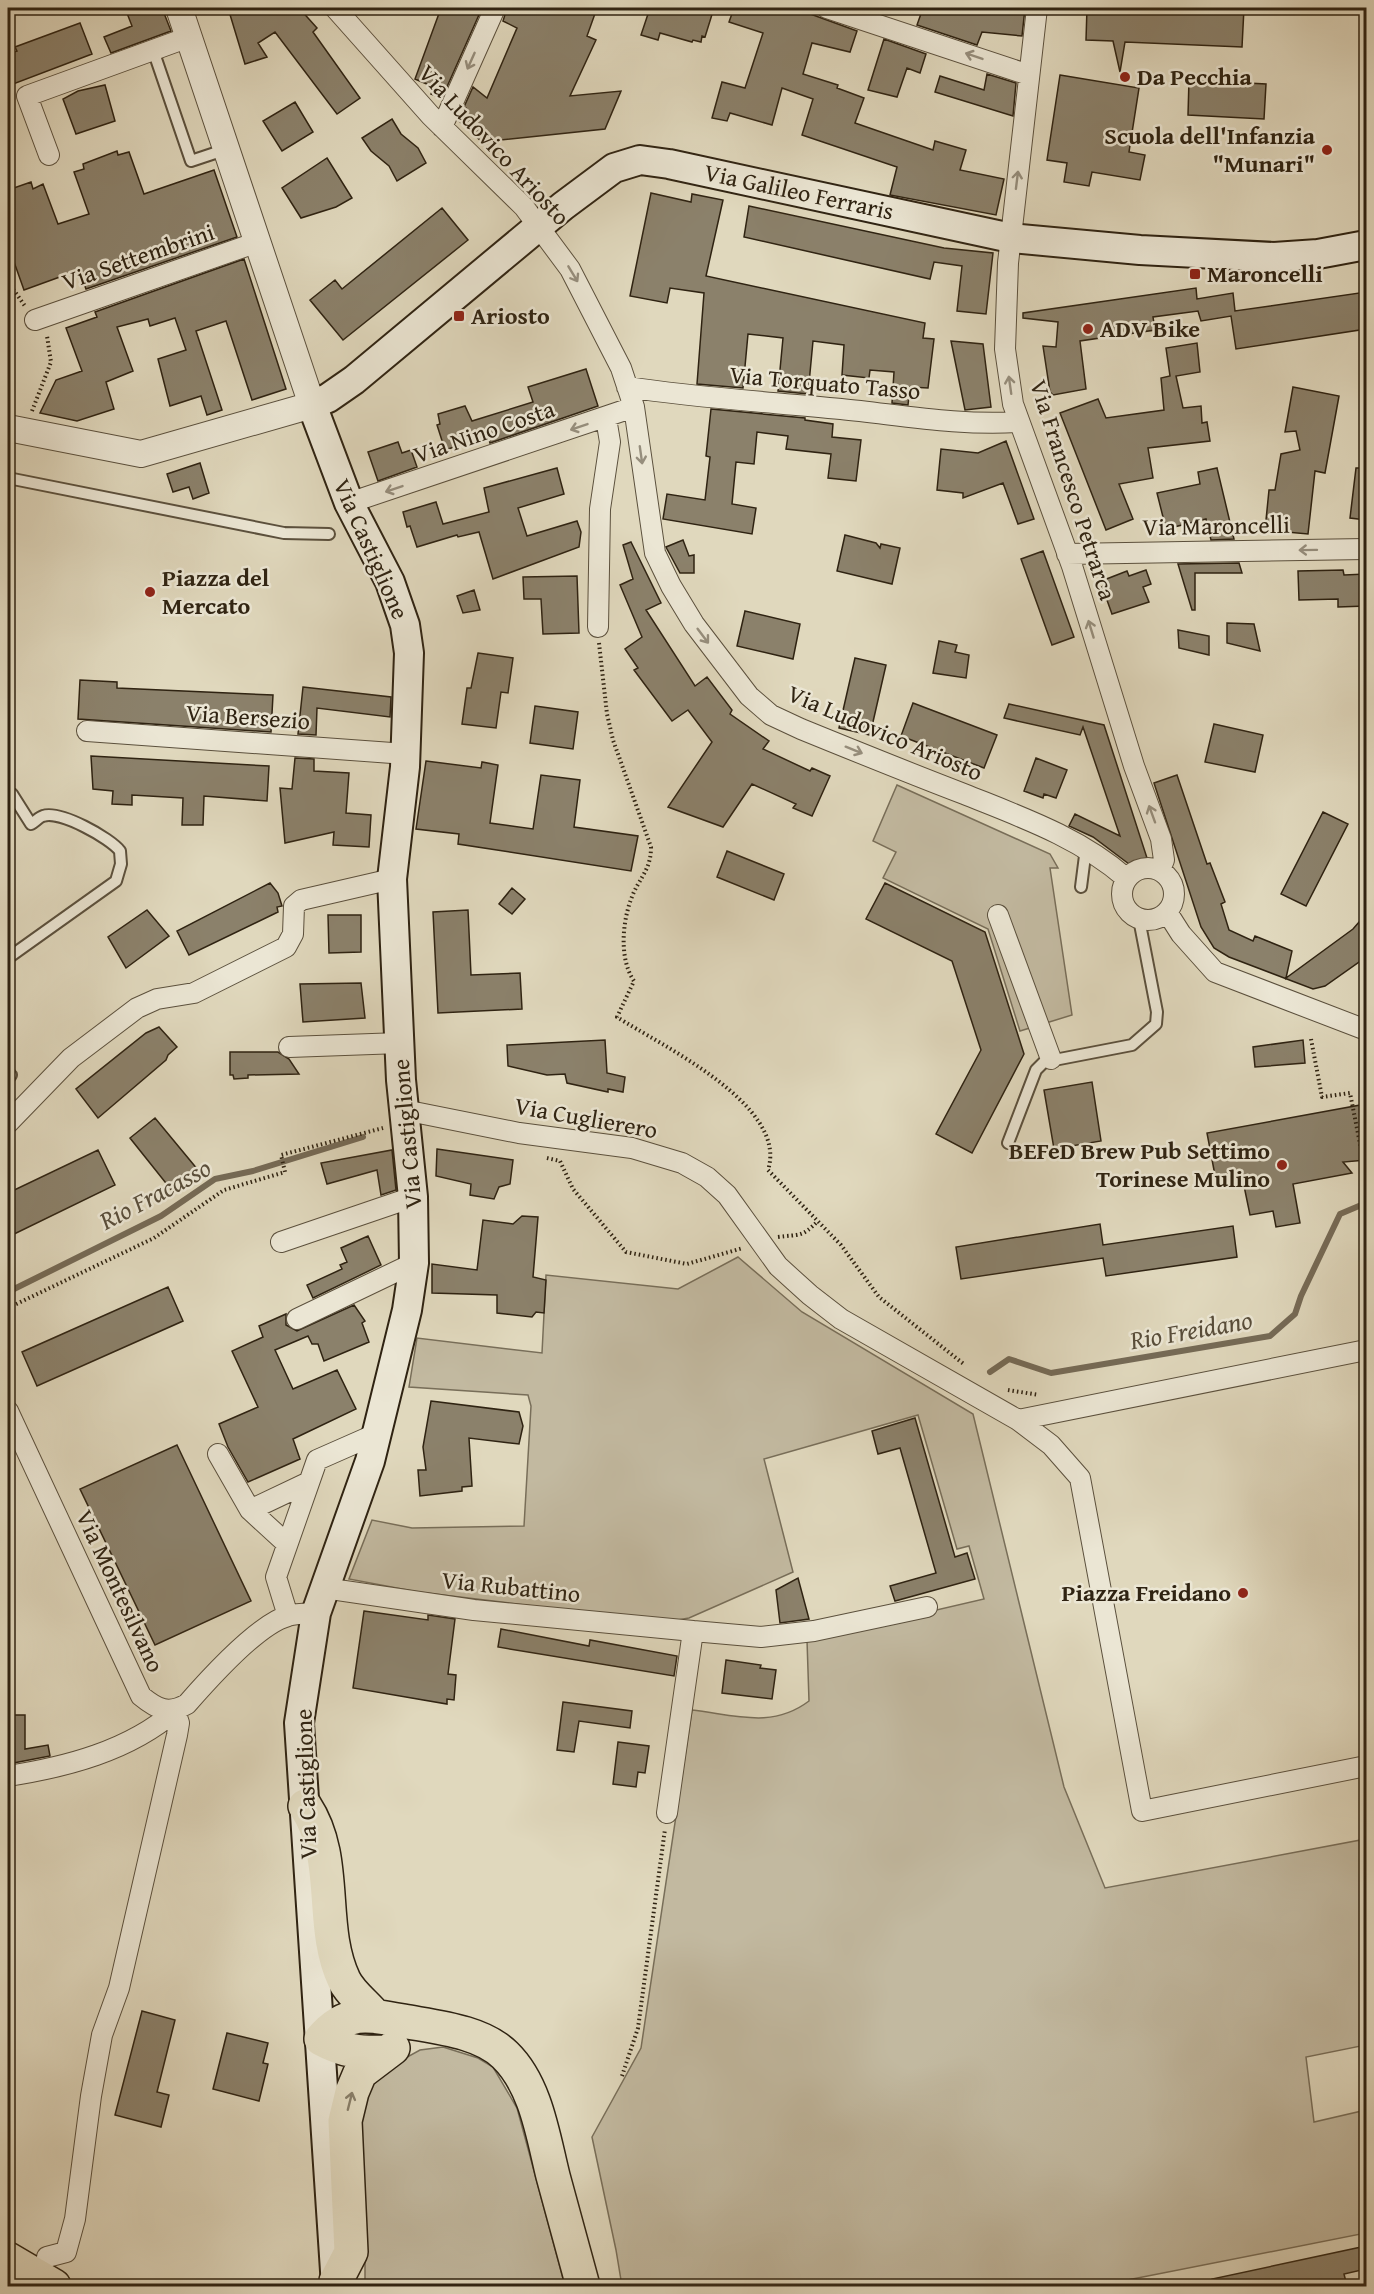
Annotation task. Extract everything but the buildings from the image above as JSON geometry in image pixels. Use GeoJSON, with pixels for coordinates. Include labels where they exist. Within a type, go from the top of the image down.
{"type":"FeatureCollection","features":[{"type":"Feature","properties":{"kind":"highway"},"geometry":{"type":"LineString","coordinates":[[305,1806],[316,1823],[324,1849],[335,1957],[345,1983],[374,2015]]}},
{"type":"Feature","properties":{"kind":"highway"},"geometry":{"type":"LineString","coordinates":[[384,2052],[358,2053],[339,2049],[321,2039],[333,2024],[342,2019],[374,2015],[448,2030],[485,2042],[505,2054],[518,2071],[533,2102],[583,2286]]}},
{"type":"Feature","properties":{"kind":"highway"},"geometry":{"type":"LineString","coordinates":[[336,2284],[351,2252],[345,2121],[352,2092],[360,2073],[384,2052],[410,2040],[448,2030]]}},
{"type":"Feature","properties":{"kind":"highway"},"geometry":{"type":"LineString","coordinates":[[8,2259],[51,2272]]}},
{"type":"Feature","properties":{"kind":"main road","name":"Via Galileo Ferraris"},"geometry":{"type":"LineString","coordinates":[[312,405],[328,398],[354,380],[537,228],[614,168],[640,160],[669,164],[1011,238],[1140,250],[1274,256],[1318,254],[1366,244]]}},
{"type":"Feature","properties":{"kind":"main road","name":"Via Castiglione"},"geometry":{"type":"LineString","coordinates":[[312,405],[349,503],[390,582],[405,625],[409,653],[406,754],[392,879],[404,1110],[414,1197],[414,1263],[407,1310],[370,1461],[309,1606],[299,1723],[336,2284]]}},
{"type":"Feature","properties":{"kind":"street","name":"Via Castiglione"},"geometry":{"type":"LineString","coordinates":[[179,8],[312,405]]}},
{"type":"Feature","properties":{"kind":"street","name":"Via Ludovico Ariosto"},"geometry":{"type":"LineString","coordinates":[[335,8],[442,127],[524,207],[537,228],[570,269],[606,338],[634,407],[655,553],[694,624],[749,696],[771,715],[801,729],[1030,821],[1086,848],[1126,878]]}},
{"type":"Feature","properties":{"kind":"street"},"geometry":{"type":"LineString","coordinates":[[442,127],[495,8]]}},
{"type":"Feature","properties":{"kind":"street"},"geometry":{"type":"LineString","coordinates":[[827,8],[1029,75]]}},
{"type":"Feature","properties":{"kind":"street","name":"Via Francesco Petrarca"},"geometry":{"type":"LineString","coordinates":[[1037,8],[1011,238],[1005,349],[1013,404],[1067,554],[1134,766],[1161,839],[1164,860],[1160,870]]}},
{"type":"Feature","properties":{"kind":"street"},"geometry":{"type":"LineString","coordinates":[[49,155],[27,96],[189,37]]}},
{"type":"Feature","properties":{"kind":"street","name":"Via Settembrini"},"geometry":{"type":"LineString","coordinates":[[35,320],[258,242]]}},
{"type":"Feature","properties":{"kind":"street","name":"Via Torquato Tasso"},"geometry":{"type":"LineString","coordinates":[[627,387],[698,398],[770,402],[979,424],[1019,422]]}},
{"type":"Feature","properties":{"kind":"street"},"geometry":{"type":"LineString","coordinates":[[15,429],[141,454],[312,405]]}},
{"type":"Feature","properties":{"kind":"street","name":"Via Nino Costa"},"geometry":{"type":"LineString","coordinates":[[349,503],[634,407]]}},
{"type":"Feature","properties":{"kind":"street"},"geometry":{"type":"LineString","coordinates":[[598,627],[600,509],[610,442],[606,418]]}},
{"type":"Feature","properties":{"kind":"street","name":"Via Maroncelli"},"geometry":{"type":"LineString","coordinates":[[1067,554],[1366,549]]}},
{"type":"Feature","properties":{"kind":"street","name":"Via Bersezio"},"geometry":{"type":"LineString","coordinates":[[87,731],[406,754]]}},
{"type":"Feature","properties":{"kind":"street"},"geometry":{"type":"LineString","coordinates":[[1141,868],[1160,870],[1173,885],[1172,904],[1167,912],[1149,921],[1139,919],[1124,907],[1121,897],[1126,878],[1141,868]]}},
{"type":"Feature","properties":{"kind":"street"},"geometry":{"type":"LineString","coordinates":[[8,1122],[71,1058],[137,1008],[157,999],[194,993],[286,948],[293,934],[294,906],[301,900],[392,879]]}},
{"type":"Feature","properties":{"kind":"street"},"geometry":{"type":"LineString","coordinates":[[1167,912],[1197,955],[1215,972],[1366,1029]]}},
{"type":"Feature","properties":{"kind":"street"},"geometry":{"type":"LineString","coordinates":[[998,915],[1051,1059]]}},
{"type":"Feature","properties":{"kind":"street"},"geometry":{"type":"LineString","coordinates":[[289,1047],[400,1043]]}},
{"type":"Feature","properties":{"kind":"street","name":"Via Cuglierero"},"geometry":{"type":"LineString","coordinates":[[404,1110],[519,1133],[632,1148],[682,1163],[707,1177],[727,1195],[778,1266],[810,1295],[842,1319],[1018,1420],[1052,1445],[1080,1478],[1142,1811],[1366,1766]]}},
{"type":"Feature","properties":{"kind":"street"},"geometry":{"type":"LineString","coordinates":[[281,1242],[414,1197]]}},
{"type":"Feature","properties":{"kind":"street"},"geometry":{"type":"LineString","coordinates":[[297,1319],[414,1263]]}},
{"type":"Feature","properties":{"kind":"street"},"geometry":{"type":"LineString","coordinates":[[1018,1420],[1366,1350]]}},
{"type":"Feature","properties":{"kind":"street","name":"Via Montesilvano"},"geometry":{"type":"LineString","coordinates":[[8,1411],[141,1696],[157,1708],[175,1711]]}},
{"type":"Feature","properties":{"kind":"street"},"geometry":{"type":"LineString","coordinates":[[8,1776],[41,1771],[92,1758],[160,1724],[187,1704],[247,1643],[273,1623],[309,1606],[276,1577],[317,1460],[376,1434]]}},
{"type":"Feature","properties":{"kind":"street"},"geometry":{"type":"LineString","coordinates":[[218,1454],[250,1510],[287,1544]]}},
{"type":"Feature","properties":{"kind":"street"},"geometry":{"type":"LineString","coordinates":[[250,1510],[309,1482]]}},
{"type":"Feature","properties":{"kind":"street","name":"Via Rubattino"},"geometry":{"type":"LineString","coordinates":[[309,1606],[474,1610],[693,1631],[771,1636],[814,1631],[927,1607]]}},
{"type":"Feature","properties":{"kind":"street"},"geometry":{"type":"LineString","coordinates":[[667,1813],[693,1631]]}},
{"type":"Feature","properties":{"kind":"street"},"geometry":{"type":"LineString","coordinates":[[51,2272],[66,2252],[75,2219],[91,2096],[102,2035],[119,1988],[172,1758],[179,1723],[175,1711]]}},
{"type":"Feature","properties":{"kind":"lane"},"geometry":{"type":"LineString","coordinates":[[153,50],[192,161],[227,149]]}},
{"type":"Feature","properties":{"kind":"lane"},"geometry":{"type":"LineString","coordinates":[[8,478],[284,533],[329,534]]}},
{"type":"Feature","properties":{"kind":"lane"},"geometry":{"type":"LineString","coordinates":[[8,958],[116,881],[121,864],[120,852],[104,837],[58,816],[44,815],[31,824],[12,794]]}},
{"type":"Feature","properties":{"kind":"lane"},"geometry":{"type":"LineString","coordinates":[[1081,886],[1086,848]]}},
{"type":"Feature","properties":{"kind":"lane"},"geometry":{"type":"LineString","coordinates":[[1008,1143],[1036,1070],[1044,1062],[1132,1045],[1156,1024],[1157,1012],[1139,919]]}},
{"type":"Feature","properties":{"kind":"path"},"geometry":{"type":"LineString","coordinates":[[8,282],[44,329],[49,343],[51,362],[42,390],[15,429]]}},
{"type":"Feature","properties":{"kind":"path"},"geometry":{"type":"LineString","coordinates":[[598,627],[608,721],[617,756],[651,847],[651,860],[636,886],[627,918],[623,950],[625,965],[634,981],[617,1017],[719,1080],[740,1099],[768,1140],[771,1152],[768,1170],[841,1245],[879,1297],[974,1372]]}},
{"type":"Feature","properties":{"kind":"path"},"geometry":{"type":"LineString","coordinates":[[1311,1039],[1322,1097],[1350,1092],[1366,1174]]}},
{"type":"Feature","properties":{"kind":"path"},"geometry":{"type":"LineString","coordinates":[[760,1243],[775,1237],[792,1238],[804,1234],[818,1221]]}},
{"type":"Feature","properties":{"kind":"path"},"geometry":{"type":"LineString","coordinates":[[1003,1388],[1040,1396]]}},
{"type":"Feature","properties":{"kind":"path"},"geometry":{"type":"LineString","coordinates":[[622,2076],[638,2028],[667,1813]]}},
{"type":"Feature","properties":{"kind":"shaded area"},"geometry":{"type":"Polygon","coordinates":[[[897,785],[1050,854],[1058,868],[1050,868],[1072,1015],[1020,1031],[988,929],[883,878],[896,852],[873,841],[897,785]]]}},
{"type":"Feature","properties":{"kind":"shaded area"},"geometry":{"type":"Polygon","coordinates":[[[738,1257],[802,1312],[973,1414],[1064,1787],[1105,1888],[1366,1839],[1366,2045],[1306,2057],[1314,2122],[1366,2110],[1366,2233],[1097,2286],[622,2286],[592,2137],[641,2048],[692,1710],[753,1718],[781,1715],[795,1710],[809,1701],[807,1640],[984,1599],[969,1546],[957,1549],[918,1415],[764,1459],[793,1572],[689,1618],[666,1622],[418,1592],[349,1579],[372,1520],[412,1528],[524,1526],[531,1406],[528,1395],[409,1387],[417,1338],[542,1353],[546,1275],[678,1289],[738,1257]]]}},
{"type":"Feature","properties":{"kind":"shaded area"},"geometry":{"type":"Polygon","coordinates":[[[443,2047],[478,2058],[493,2067],[517,2108],[565,2286],[365,2286],[365,2227],[359,2116],[371,2087],[389,2067],[420,2050],[443,2047]]]}},
{"type":"Feature","properties":{"kind":"waterway","name":"Rio Fracasso"},"geometry":{"type":"LineString","coordinates":[[8,1292],[161,1216],[215,1179],[253,1171],[363,1137]]}},
{"type":"Feature","properties":{"kind":"waterway","name":"Rio Freidano"},"geometry":{"type":"LineString","coordinates":[[990,1372],[1009,1359],[1051,1373],[1270,1336],[1295,1314],[1301,1296],[1340,1214],[1366,1203]]}},
{"type":"Feature","properties":{"kind":"place","name":"Da Pecchia"},"geometry":{"type":"Point","coordinates":[1125,77]}},
{"type":"Feature","properties":{"kind":"place","name":"Scuola dell'Infanzia \"Munari\""},"geometry":{"type":"Point","coordinates":[1327,150]}},
{"type":"Feature","properties":{"kind":"place","name":"Maroncelli"},"geometry":{"type":"Point","coordinates":[1195,274]}},
{"type":"Feature","properties":{"kind":"place","name":"Ariosto"},"geometry":{"type":"Point","coordinates":[459,316]}},
{"type":"Feature","properties":{"kind":"place","name":"ADV Bike"},"geometry":{"type":"Point","coordinates":[1088,329]}},
{"type":"Feature","properties":{"kind":"place","name":"Piazza del Mercato"},"geometry":{"type":"Point","coordinates":[150,592]}},
{"type":"Feature","properties":{"kind":"place","name":"BEFeD Brew Pub Settimo Torinese Mulino"},"geometry":{"type":"Point","coordinates":[1282,1165]}},
{"type":"Feature","properties":{"kind":"place","name":"Piazza Freidano"},"geometry":{"type":"Point","coordinates":[1243,1593]}}]}
